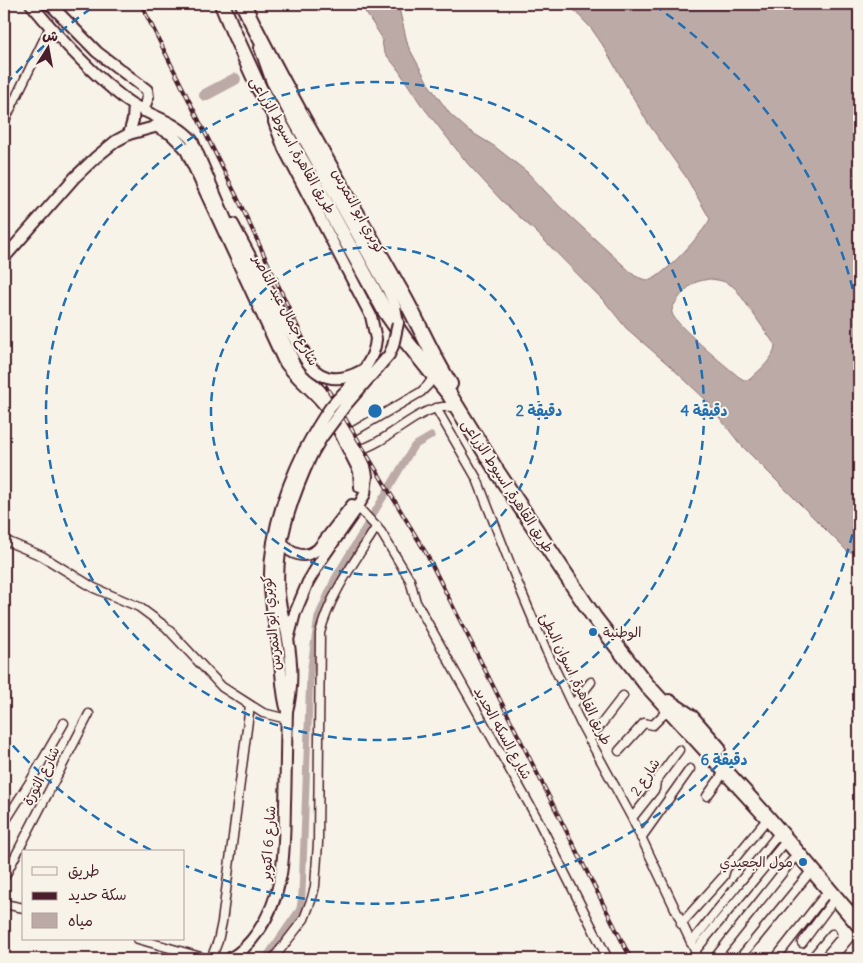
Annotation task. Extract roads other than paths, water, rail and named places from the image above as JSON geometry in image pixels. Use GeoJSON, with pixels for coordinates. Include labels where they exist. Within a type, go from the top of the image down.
{"type":"FeatureCollection","features":[{"type":"Feature","properties":{"kind":"highway","name":"طريق القاهرة, اسيوط الزراعى"},"geometry":{"type":"LineString","coordinates":[[222,4],[250,69],[385,311],[402,336],[459,408],[494,465],[607,636],[668,710],[688,729],[768,818],[859,925]]}},
{"type":"Feature","properties":{"kind":"highway","name":"طريق القاهرة, اسيوط الزراعى"},"geometry":{"type":"LineString","coordinates":[[243,4],[376,250],[401,291],[445,377],[591,604],[643,674],[667,701],[691,717],[859,911]]}},
{"type":"Feature","properties":{"kind":"main road","name":"شارع جمال عبد الناصر"},"geometry":{"type":"LineString","coordinates":[[31,4],[50,27],[87,64],[138,108],[179,127],[192,140],[217,202],[241,254],[296,365],[325,395],[349,434],[365,466],[367,476],[361,510],[321,560],[308,582],[295,613],[288,640]]}},
{"type":"Feature","properties":{"kind":"main road"},"geometry":{"type":"LineString","coordinates":[[50,4],[97,52],[148,92],[148,97],[138,108],[129,134]]}},
{"type":"Feature","properties":{"kind":"main road","name":"كوبري ابو النمرس"},"geometry":{"type":"LineString","coordinates":[[257,32],[262,54],[272,82],[388,290],[395,306],[398,323],[396,336],[389,355],[308,453],[292,477],[283,504],[270,573],[271,597],[287,715]]}},
{"type":"Feature","properties":{"kind":"main road"},"geometry":{"type":"LineString","coordinates":[[87,64],[97,52]]}},
{"type":"Feature","properties":{"kind":"main road","name":"كوبري ابو النمرس"},"geometry":{"type":"LineString","coordinates":[[272,109],[276,129],[284,149],[371,316],[376,339],[372,359],[328,412],[308,453],[282,542],[279,589],[288,640],[290,665],[290,700],[287,715]]}},
{"type":"Feature","properties":{"kind":"main road"},"geometry":{"type":"LineString","coordinates":[[4,258],[84,167],[105,149],[129,134],[155,126],[172,124]]}},
{"type":"Feature","properties":{"kind":"main road","name":"شارع جمال عبد الناصر"},"geometry":{"type":"LineString","coordinates":[[155,126],[172,134],[185,148],[226,240],[284,360],[292,373],[318,398],[329,412],[359,471],[361,484],[357,498],[318,549],[309,554],[300,555],[292,552],[282,542]]}},
{"type":"Feature","properties":{"kind":"main road"},"geometry":{"type":"LineString","coordinates":[[217,202],[242,238],[303,355],[313,370],[327,377],[345,378],[364,370]]}},
{"type":"Feature","properties":{"kind":"main road","name":"شارع 6 اكتوبر"},"geometry":{"type":"LineString","coordinates":[[229,959],[244,947],[263,924],[271,911],[281,883],[284,853],[287,715]]}},
{"type":"Feature","properties":{"kind":"street"},"geometry":{"type":"LineString","coordinates":[[4,122],[6,109],[50,27]]}},
{"type":"Feature","properties":{"kind":"street"},"geometry":{"type":"LineString","coordinates":[[349,434],[425,388],[434,376]]}},
{"type":"Feature","properties":{"kind":"street"},"geometry":{"type":"LineString","coordinates":[[358,450],[375,443],[430,410],[452,406],[459,408]]}},
{"type":"Feature","properties":{"kind":"street","name":"طريق القاهرة, اسوان البطئ"},"geometry":{"type":"LineString","coordinates":[[436,408],[477,479],[538,632],[572,706],[632,818],[699,959]]}},
{"type":"Feature","properties":{"kind":"street","name":"شارع السكه الحديد"},"geometry":{"type":"LineString","coordinates":[[361,510],[375,524],[410,580],[418,605],[538,820],[608,959]]}},
{"type":"Feature","properties":{"kind":"street"},"geometry":{"type":"LineString","coordinates":[[273,959],[304,919],[315,886],[318,843],[320,633],[333,600],[375,524]]}},
{"type":"Feature","properties":{"kind":"street"},"geometry":{"type":"LineString","coordinates":[[4,540],[42,556],[94,588],[139,607],[166,627],[222,687],[263,713],[287,715]]}},
{"type":"Feature","properties":{"kind":"street"},"geometry":{"type":"LineString","coordinates":[[572,706],[591,682]]}},
{"type":"Feature","properties":{"kind":"street"},"geometry":{"type":"LineString","coordinates":[[589,740],[623,696]]}},
{"type":"Feature","properties":{"kind":"street"},"geometry":{"type":"LineString","coordinates":[[142,940],[210,959],[218,941],[222,922],[250,705]]}},
{"type":"Feature","properties":{"kind":"street"},"geometry":{"type":"LineString","coordinates":[[619,751],[644,723],[652,726],[668,710]]}},
{"type":"Feature","properties":{"kind":"street","name":"شارع الثورة"},"geometry":{"type":"LineString","coordinates":[[4,878],[89,714]]}},
{"type":"Feature","properties":{"kind":"street"},"geometry":{"type":"LineString","coordinates":[[4,823],[64,723]]}},
{"type":"Feature","properties":{"kind":"street","name":"شارع 2"},"geometry":{"type":"LineString","coordinates":[[632,818],[655,790],[656,781],[679,750]]}},
{"type":"Feature","properties":{"kind":"street"},"geometry":{"type":"LineString","coordinates":[[641,838],[690,769]]}},
{"type":"Feature","properties":{"kind":"street"},"geometry":{"type":"LineString","coordinates":[[707,796],[725,772]]}},
{"type":"Feature","properties":{"kind":"street"},"geometry":{"type":"LineString","coordinates":[[681,924],[724,876],[726,869],[768,818]]}},
{"type":"Feature","properties":{"kind":"street"},"geometry":{"type":"LineString","coordinates":[[691,943],[783,836]]}},
{"type":"Feature","properties":{"kind":"street"},"geometry":{"type":"LineString","coordinates":[[695,951],[783,836]]}},
{"type":"Feature","properties":{"kind":"street"},"geometry":{"type":"LineString","coordinates":[[714,959],[798,853]]}},
{"type":"Feature","properties":{"kind":"street"},"geometry":{"type":"LineString","coordinates":[[739,959],[812,870]]}},
{"type":"Feature","properties":{"kind":"street"},"geometry":{"type":"LineString","coordinates":[[802,943],[833,893]]}},
{"type":"Feature","properties":{"kind":"street"},"geometry":{"type":"LineString","coordinates":[[774,959],[833,893]]}},
{"type":"Feature","properties":{"kind":"street"},"geometry":{"type":"LineString","coordinates":[[4,904],[22,908]]}},
{"type":"Feature","properties":{"kind":"street"},"geometry":{"type":"LineString","coordinates":[[811,959],[832,934]]}},
{"type":"Feature","properties":{"kind":"street"},"geometry":{"type":"LineString","coordinates":[[844,959],[859,940]]}},
{"type":"Feature","properties":{"kind":"water"},"geometry":{"type":"Polygon","coordinates":[[[360,4],[398,4],[408,46],[429,85],[450,114],[468,130],[494,146],[527,172],[559,206],[635,276],[650,280],[664,271],[683,253],[710,219],[686,177],[648,123],[602,44],[591,28],[568,4],[859,4],[859,547],[852,552],[848,552],[740,444],[705,399],[626,328],[606,303],[535,231],[501,200],[468,164],[420,103],[384,52],[381,36],[360,4]],[[709,279],[694,283],[683,292],[676,301],[672,313],[682,326],[713,355],[739,377],[749,380],[769,360],[775,345],[733,286],[720,280],[709,279]]]}},
{"type":"Feature","properties":{"kind":"waterway"},"geometry":{"type":"LineString","coordinates":[[205,95],[235,79]]}},
{"type":"Feature","properties":{"kind":"waterway"},"geometry":{"type":"LineString","coordinates":[[265,959],[300,909],[310,674],[318,617],[335,578],[414,446],[431,436]]}},
{"type":"Feature","properties":{"kind":"railway"},"geometry":{"type":"LineString","coordinates":[[141,4],[237,197],[324,383],[426,553],[631,959]]}},
{"type":"Feature","properties":{"kind":"place","name":"الوطنية"},"geometry":{"type":"Point","coordinates":[593,632]}},
{"type":"Feature","properties":{"kind":"place","name":"مول الجعيدي"},"geometry":{"type":"Point","coordinates":[803,862]}}]}
